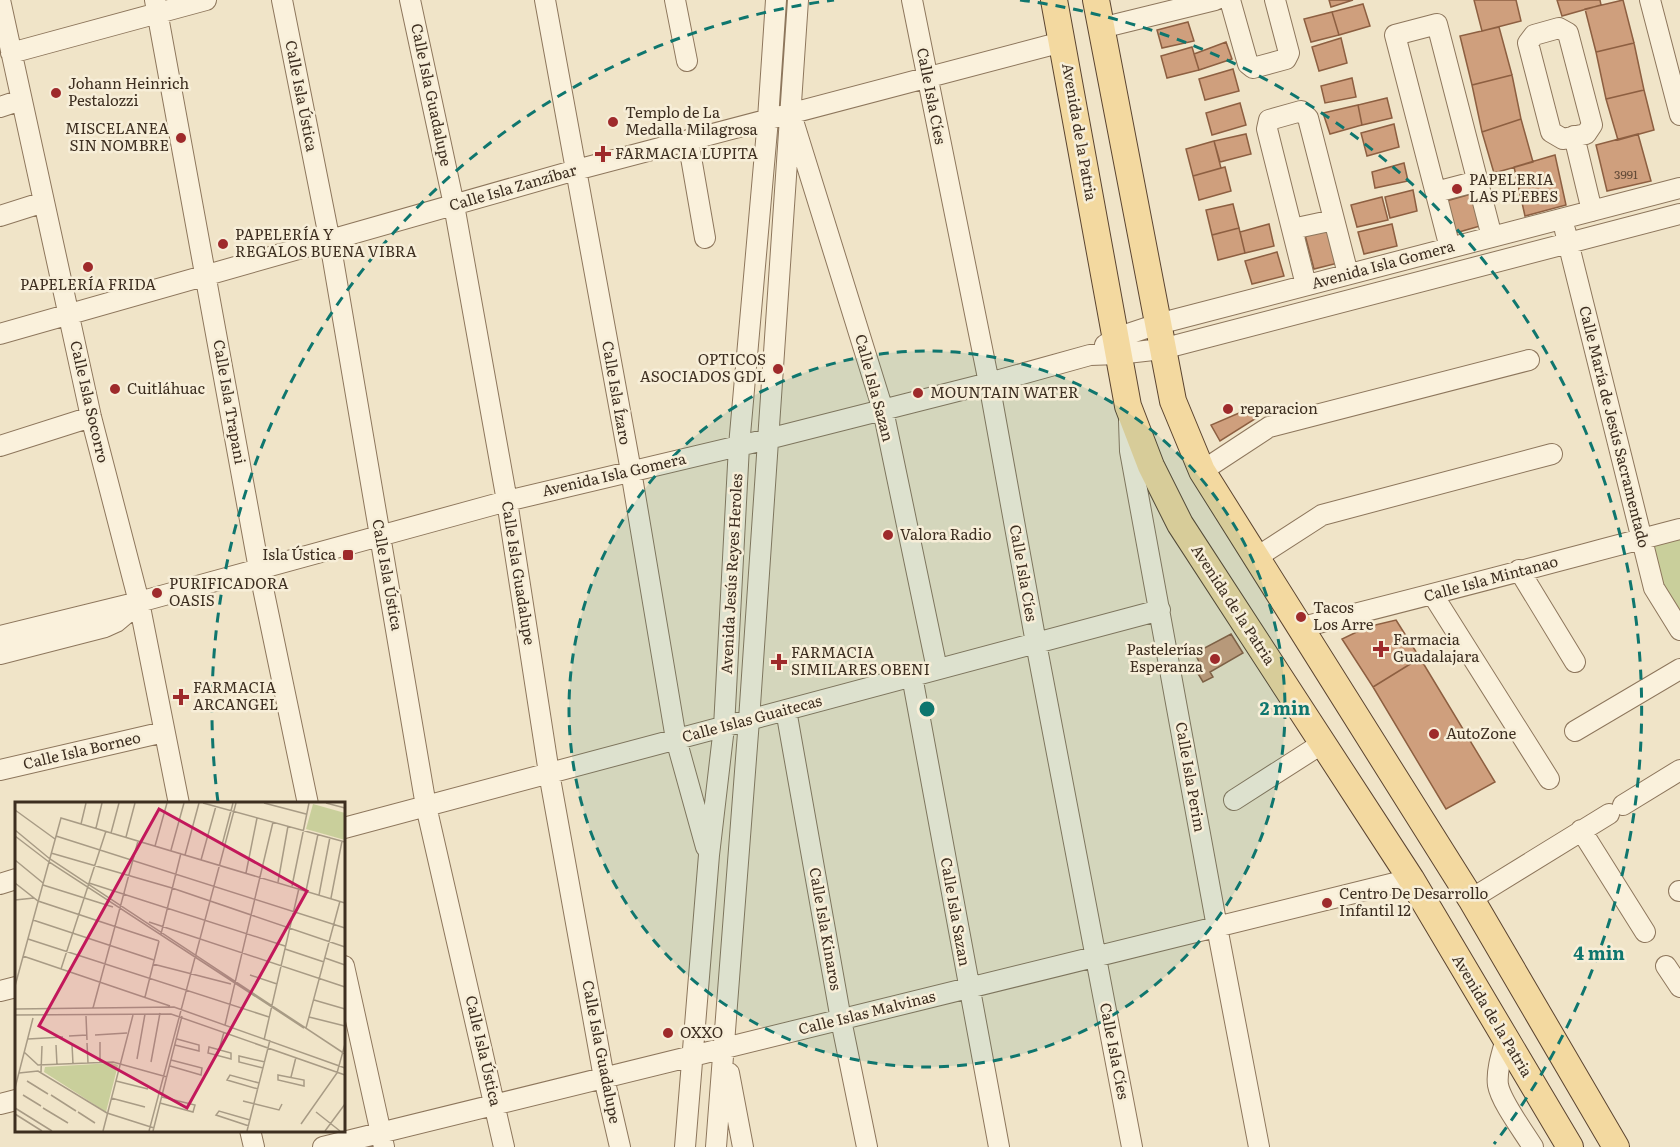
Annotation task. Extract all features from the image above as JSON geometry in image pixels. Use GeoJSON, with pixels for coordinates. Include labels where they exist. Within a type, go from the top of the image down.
{"type":"FeatureCollection","features":[{"type":"Feature","properties":{"kind":"main road","name":"Avenida de la Patria"},"geometry":{"type":"LineString","coordinates":[[1054,0],[1128,406],[1151,466],[1180,524],[1411,879],[1570,1147]]}},
{"type":"Feature","properties":{"kind":"main road"},"geometry":{"type":"LineString","coordinates":[[1099,15],[1173,401],[1202,471],[1471,899],[1616,1147]]}},
{"type":"Feature","properties":{"kind":"street"},"geometry":{"type":"LineString","coordinates":[[11,53],[156,7],[206,0]]}},
{"type":"Feature","properties":{"kind":"street","name":"Calle Isla Ústica"},"geometry":{"type":"LineString","coordinates":[[282,0],[330,242],[426,806],[504,1147]]}},
{"type":"Feature","properties":{"kind":"street","name":"Calle Isla Guadalupe"},"geometry":{"type":"LineString","coordinates":[[410,0],[454,205],[507,501],[549,773],[604,1078],[620,1147]]}},
{"type":"Feature","properties":{"kind":"street","name":"Calle Isla Ízaro"},"geometry":{"type":"LineString","coordinates":[[545,0],[631,471],[676,739],[709,855]]}},
{"type":"Feature","properties":{"kind":"street"},"geometry":{"type":"LineString","coordinates":[[675,0],[687,61]]}},
{"type":"Feature","properties":{"kind":"street","name":"Avenida Jesús Reyes Heroles"},"geometry":{"type":"LineString","coordinates":[[685,1147],[709,855],[724,727],[739,446],[768,119],[776,0]]}},
{"type":"Feature","properties":{"kind":"street","name":"Avenida Jesús Reyes Heroles"},"geometry":{"type":"LineString","coordinates":[[716,1147],[749,720],[798,0]]}},
{"type":"Feature","properties":{"kind":"street","name":"Calle Isla Cíes"},"geometry":{"type":"LineString","coordinates":[[912,0],[989,383],[1132,1147]]}},
{"type":"Feature","properties":{"kind":"street"},"geometry":{"type":"LineString","coordinates":[[1099,15],[1161,0]]}},
{"type":"Feature","properties":{"kind":"street"},"geometry":{"type":"LineString","coordinates":[[1099,15],[1215,0]]}},
{"type":"Feature","properties":{"kind":"street"},"geometry":{"type":"LineString","coordinates":[[1230,0],[1248,63],[1253,68],[1286,59],[1289,53],[1275,0]]}},
{"type":"Feature","properties":{"kind":"street"},"geometry":{"type":"LineString","coordinates":[[1650,0],[1680,115]]}},
{"type":"Feature","properties":{"kind":"street","name":"Calle Isla Socorro"},"geometry":{"type":"LineString","coordinates":[[0,3],[92,417],[139,602],[179,802]]}},
{"type":"Feature","properties":{"kind":"street","name":"Calle Isla Trapani"},"geometry":{"type":"LineString","coordinates":[[156,7],[259,568],[308,802]]}},
{"type":"Feature","properties":{"kind":"street"},"geometry":{"type":"LineString","coordinates":[[1450,248],[1395,35],[1437,24],[1492,237]]}},
{"type":"Feature","properties":{"kind":"street"},"geometry":{"type":"LineString","coordinates":[[1559,28],[1568,33],[1592,125],[1586,134],[1575,136],[1563,139],[1551,132],[1528,43],[1534,35],[1559,28]]}},
{"type":"Feature","properties":{"kind":"street","name":"Calle Isla Zanzíbar"},"geometry":{"type":"LineString","coordinates":[[0,334],[330,242],[576,170],[1062,42]]}},
{"type":"Feature","properties":{"kind":"street"},"geometry":{"type":"LineString","coordinates":[[0,107],[21,100]]}},
{"type":"Feature","properties":{"kind":"street"},"geometry":{"type":"LineString","coordinates":[[1306,285],[1267,129],[1269,120],[1301,111],[1308,117],[1348,274]]}},
{"type":"Feature","properties":{"kind":"street","name":"Calle Isla Sazan"},"geometry":{"type":"LineString","coordinates":[[791,112],[883,410],[937,669]]}},
{"type":"Feature","properties":{"kind":"street"},"geometry":{"type":"LineString","coordinates":[[1575,136],[1592,211]]}},
{"type":"Feature","properties":{"kind":"street"},"geometry":{"type":"LineString","coordinates":[[688,140],[705,238]]}},
{"type":"Feature","properties":{"kind":"street"},"geometry":{"type":"LineString","coordinates":[[1436,192],[1478,181]]}},
{"type":"Feature","properties":{"kind":"street","name":"Avenida Isla Gomera"},"geometry":{"type":"LineString","coordinates":[[0,636],[139,602],[507,501],[768,439],[989,383],[1117,346],[1158,324],[1680,188]]}},
{"type":"Feature","properties":{"kind":"street"},"geometry":{"type":"LineString","coordinates":[[0,216],[44,202]]}},
{"type":"Feature","properties":{"kind":"street","name":"Avenida Isla Gomera"},"geometry":{"type":"LineString","coordinates":[[1117,346],[1162,349],[1680,214]]}},
{"type":"Feature","properties":{"kind":"street","name":"Calle María de Jesús Sacramentado"},"geometry":{"type":"LineString","coordinates":[[1562,219],[1654,588],[1680,630]]}},
{"type":"Feature","properties":{"kind":"street"},"geometry":{"type":"LineString","coordinates":[[1292,229],[1334,220]]}},
{"type":"Feature","properties":{"kind":"street"},"geometry":{"type":"LineString","coordinates":[[1202,471],[1269,427],[1529,360]]}},
{"type":"Feature","properties":{"kind":"street","name":"Calle Isla Perim"},"geometry":{"type":"LineString","coordinates":[[1128,406],[1130,452],[1259,1147]]}},
{"type":"Feature","properties":{"kind":"street"},"geometry":{"type":"LineString","coordinates":[[0,446],[92,417]]}},
{"type":"Feature","properties":{"kind":"street"},"geometry":{"type":"LineString","coordinates":[[1257,557],[1322,515],[1552,454]]}},
{"type":"Feature","properties":{"kind":"street","name":"Calle Isla Mintanao"},"geometry":{"type":"LineString","coordinates":[[1302,627],[1433,595],[1519,570],[1680,529]]}},
{"type":"Feature","properties":{"kind":"street"},"geometry":{"type":"LineString","coordinates":[[1519,570],[1575,663]]}},
{"type":"Feature","properties":{"kind":"street"},"geometry":{"type":"LineString","coordinates":[[1433,595],[1549,779]]}},
{"type":"Feature","properties":{"kind":"street","name":"Avenida Isla Gomera"},"geometry":{"type":"LineString","coordinates":[[0,654],[105,627],[116,622],[139,602]]}},
{"type":"Feature","properties":{"kind":"street","name":"Calle Islas Guaitecas"},"geometry":{"type":"LineString","coordinates":[[345,828],[1160,610]]}},
{"type":"Feature","properties":{"kind":"street"},"geometry":{"type":"LineString","coordinates":[[1575,731],[1680,669]]}},
{"type":"Feature","properties":{"kind":"street","name":"Calle Isla Sazan"},"geometry":{"type":"LineString","coordinates":[[912,676],[999,1147]]}},
{"type":"Feature","properties":{"kind":"street","name":"Calle Isla Kinaros"},"geometry":{"type":"LineString","coordinates":[[786,710],[841,1020],[867,1147]]}},
{"type":"Feature","properties":{"kind":"street","name":"Calle Isla Borneo"},"geometry":{"type":"LineString","coordinates":[[0,770],[164,732]]}},
{"type":"Feature","properties":{"kind":"street"},"geometry":{"type":"LineString","coordinates":[[1234,800],[1323,743]]}},
{"type":"Feature","properties":{"kind":"street"},"geometry":{"type":"LineString","coordinates":[[1471,899],[1680,770]]}},
{"type":"Feature","properties":{"kind":"street"},"geometry":{"type":"LineString","coordinates":[[1581,830],[1645,932]]}},
{"type":"Feature","properties":{"kind":"street"},"geometry":{"type":"LineString","coordinates":[[0,884],[15,879]]}},
{"type":"Feature","properties":{"kind":"street","name":"Calle Islas Malvinas"},"geometry":{"type":"LineString","coordinates":[[323,1147],[382,1140],[495,1105],[1411,879]]}},
{"type":"Feature","properties":{"kind":"street"},"geometry":{"type":"LineString","coordinates":[[1666,966],[1680,987]]}},
{"type":"Feature","properties":{"kind":"street"},"geometry":{"type":"LineString","coordinates":[[345,971],[382,1140]]}},
{"type":"Feature","properties":{"kind":"street"},"geometry":{"type":"LineString","coordinates":[[0,991],[15,987]]}},
{"type":"Feature","properties":{"kind":"street"},"geometry":{"type":"LineString","coordinates":[[1506,1039],[1498,1085],[1503,1098],[1533,1147]]}},
{"type":"Feature","properties":{"kind":"street"},"geometry":{"type":"LineString","coordinates":[[724,1048],[743,1147]]}},
{"type":"Feature","properties":{"kind":"street"},"geometry":{"type":"LineString","coordinates":[[0,1104],[15,1100]]}},
{"type":"Feature","properties":{"kind":"street"},"geometry":{"type":"LineString","coordinates":[[250,1132],[254,1147]]}},
{"type":"Feature","properties":{"kind":"green space"},"geometry":{"type":"Polygon","coordinates":[[[1680,536],[1680,617],[1660,585],[1649,544],[1680,536]]]}},
{"type":"Feature","properties":{"kind":"building"},"geometry":{"type":"Polygon","coordinates":[[[1329,0],[1353,0],[1331,7],[1329,0]]]}},
{"type":"Feature","properties":{"kind":"building"},"geometry":{"type":"Polygon","coordinates":[[[1474,0],[1516,0],[1521,21],[1482,31],[1474,0]]]}},
{"type":"Feature","properties":{"kind":"building"},"geometry":{"type":"Polygon","coordinates":[[[1557,0],[1600,0],[1601,5],[1562,16],[1557,0]]]}},
{"type":"Feature","properties":{"kind":"building"},"geometry":{"type":"Polygon","coordinates":[[[1623,0],[1634,43],[1596,52],[1585,9],[1623,0]]]}},
{"type":"Feature","properties":{"kind":"building"},"geometry":{"type":"Polygon","coordinates":[[[1363,4],[1370,26],[1339,35],[1332,12],[1363,4]]]}},
{"type":"Feature","properties":{"kind":"building"},"geometry":{"type":"Polygon","coordinates":[[[1332,12],[1339,35],[1311,42],[1304,19],[1332,12]]]}},
{"type":"Feature","properties":{"kind":"building"},"geometry":{"type":"Polygon","coordinates":[[[1188,22],[1194,41],[1162,48],[1157,30],[1188,22]]]}},
{"type":"Feature","properties":{"kind":"building"},"geometry":{"type":"Polygon","coordinates":[[[1499,27],[1512,75],[1472,85],[1460,36],[1499,27]]]}},
{"type":"Feature","properties":{"kind":"building"},"geometry":{"type":"Polygon","coordinates":[[[1341,38],[1347,63],[1319,71],[1312,47],[1341,38]]]}},
{"type":"Feature","properties":{"kind":"building"},"geometry":{"type":"Polygon","coordinates":[[[1226,42],[1232,59],[1199,70],[1194,54],[1226,42]]]}},
{"type":"Feature","properties":{"kind":"building"},"geometry":{"type":"Polygon","coordinates":[[[1634,43],[1644,90],[1606,99],[1596,52],[1634,43]]]}},
{"type":"Feature","properties":{"kind":"building"},"geometry":{"type":"Polygon","coordinates":[[[1192,47],[1199,70],[1167,78],[1161,56],[1192,47]]]}},
{"type":"Feature","properties":{"kind":"building"},"geometry":{"type":"Polygon","coordinates":[[[1233,69],[1239,91],[1205,100],[1199,79],[1233,69]]]}},
{"type":"Feature","properties":{"kind":"building"},"geometry":{"type":"Polygon","coordinates":[[[1512,75],[1521,119],[1482,132],[1472,85],[1512,75]]]}},
{"type":"Feature","properties":{"kind":"building"},"geometry":{"type":"Polygon","coordinates":[[[1352,78],[1356,97],[1325,103],[1321,86],[1352,78]]]}},
{"type":"Feature","properties":{"kind":"building"},"geometry":{"type":"Polygon","coordinates":[[[1644,90],[1654,130],[1618,140],[1606,99],[1644,90]]]}},
{"type":"Feature","properties":{"kind":"building"},"geometry":{"type":"Polygon","coordinates":[[[1387,98],[1392,118],[1362,125],[1358,105],[1387,98]]]}},
{"type":"Feature","properties":{"kind":"building"},"geometry":{"type":"Polygon","coordinates":[[[1240,103],[1246,125],[1212,135],[1206,113],[1240,103]]]}},
{"type":"Feature","properties":{"kind":"building"},"geometry":{"type":"Polygon","coordinates":[[[1358,105],[1362,125],[1330,134],[1323,113],[1358,105]]]}},
{"type":"Feature","properties":{"kind":"building"},"geometry":{"type":"Polygon","coordinates":[[[1521,119],[1533,162],[1494,173],[1482,132],[1521,119]]]}},
{"type":"Feature","properties":{"kind":"building"},"geometry":{"type":"Polygon","coordinates":[[[1394,124],[1399,147],[1367,156],[1361,133],[1394,124]]]}},
{"type":"Feature","properties":{"kind":"building"},"geometry":{"type":"Polygon","coordinates":[[[1246,134],[1251,154],[1220,162],[1214,141],[1246,134]]]}},
{"type":"Feature","properties":{"kind":"building"},"geometry":{"type":"Polygon","coordinates":[[[1638,134],[1651,181],[1607,191],[1596,145],[1638,134]]]}},
{"type":"Feature","properties":{"kind":"building"},"geometry":{"type":"Polygon","coordinates":[[[1214,141],[1221,168],[1193,176],[1186,149],[1214,141]]]}},
{"type":"Feature","properties":{"kind":"building"},"geometry":{"type":"Polygon","coordinates":[[[1555,155],[1566,205],[1525,216],[1514,167],[1555,155]]]}},
{"type":"Feature","properties":{"kind":"building"},"geometry":{"type":"Polygon","coordinates":[[[1404,163],[1408,181],[1375,188],[1372,172],[1404,163]]]}},
{"type":"Feature","properties":{"kind":"building"},"geometry":{"type":"Polygon","coordinates":[[[1225,167],[1231,191],[1199,200],[1193,176],[1225,167]]]}},
{"type":"Feature","properties":{"kind":"building"},"geometry":{"type":"Polygon","coordinates":[[[1413,190],[1417,211],[1390,218],[1385,197],[1413,190]]]}},
{"type":"Feature","properties":{"kind":"building"},"geometry":{"type":"Polygon","coordinates":[[[1471,194],[1480,226],[1452,234],[1443,202],[1471,194]]]}},
{"type":"Feature","properties":{"kind":"building"},"geometry":{"type":"Polygon","coordinates":[[[1382,197],[1388,220],[1357,227],[1351,205],[1382,197]]]}},
{"type":"Feature","properties":{"kind":"building"},"geometry":{"type":"Polygon","coordinates":[[[1233,204],[1239,228],[1212,235],[1206,210],[1233,204]]]}},
{"type":"Feature","properties":{"kind":"building"},"geometry":{"type":"Polygon","coordinates":[[[1269,224],[1274,246],[1245,253],[1240,232],[1269,224]]]}},
{"type":"Feature","properties":{"kind":"building"},"geometry":{"type":"Polygon","coordinates":[[[1392,224],[1397,246],[1364,254],[1358,232],[1392,224]]]}},
{"type":"Feature","properties":{"kind":"building"},"geometry":{"type":"Polygon","coordinates":[[[1239,228],[1245,253],[1218,260],[1212,235],[1239,228]]]}},
{"type":"Feature","properties":{"kind":"building"},"geometry":{"type":"Polygon","coordinates":[[[1330,228],[1338,263],[1314,269],[1305,235],[1330,228]]]}},
{"type":"Feature","properties":{"kind":"building"},"geometry":{"type":"Polygon","coordinates":[[[1277,252],[1284,276],[1252,284],[1245,261],[1277,252]]]}},
{"type":"Feature","properties":{"kind":"building"},"geometry":{"type":"Polygon","coordinates":[[[1253,407],[1258,417],[1220,441],[1211,425],[1253,407]]]}},
{"type":"Feature","properties":{"kind":"building","name":"Farmacia Guadalajara"},"geometry":{"type":"Polygon","coordinates":[[[1396,620],[1420,658],[1373,687],[1342,639],[1367,627],[1396,620]]]}},
{"type":"Feature","properties":{"kind":"building","name":"Pastelerías Esperanza"},"geometry":{"type":"Polygon","coordinates":[[[1231,634],[1243,653],[1210,672],[1213,677],[1203,682],[1194,667],[1200,664],[1195,653],[1231,634]]]}},
{"type":"Feature","properties":{"kind":"building","name":"AutoZone"},"geometry":{"type":"Polygon","coordinates":[[[1420,658],[1495,782],[1446,809],[1373,687],[1420,658]]]}},
{"type":"Feature","properties":{"kind":"place","name":"Johann Heinrich Pestalozzi"},"geometry":{"type":"Point","coordinates":[56,93]}},
{"type":"Feature","properties":{"kind":"place","name":"Templo de La Medalla Milagrosa"},"geometry":{"type":"Point","coordinates":[613,122]}},
{"type":"Feature","properties":{"kind":"place","name":"MISCELANEA SIN NOMBRE"},"geometry":{"type":"Point","coordinates":[181,138]}},
{"type":"Feature","properties":{"kind":"place","name":"FARMACIA LUPITA"},"geometry":{"type":"Point","coordinates":[603,154]}},
{"type":"Feature","properties":{"kind":"place","name":"PAPELERIA LAS PLEBES"},"geometry":{"type":"Point","coordinates":[1457,189]}},
{"type":"Feature","properties":{"kind":"place","name":"PAPELERÍA Y REGALOS BUENA VIBRA"},"geometry":{"type":"Point","coordinates":[223,244]}},
{"type":"Feature","properties":{"kind":"place","name":"PAPELERÍA FRIDA"},"geometry":{"type":"Point","coordinates":[88,267]}},
{"type":"Feature","properties":{"kind":"place","name":"OPTICOS ASOCIADOS GDL"},"geometry":{"type":"Point","coordinates":[778,369]}},
{"type":"Feature","properties":{"kind":"place","name":"Cuitláhuac"},"geometry":{"type":"Point","coordinates":[115,389]}},
{"type":"Feature","properties":{"kind":"place","name":"MOUNTAIN WATER"},"geometry":{"type":"Point","coordinates":[918,393]}},
{"type":"Feature","properties":{"kind":"place","name":"reparacion"},"geometry":{"type":"Point","coordinates":[1228,409]}},
{"type":"Feature","properties":{"kind":"place","name":"Valora Radio"},"geometry":{"type":"Point","coordinates":[888,535]}},
{"type":"Feature","properties":{"kind":"place","name":"Isla Ústica"},"geometry":{"type":"Point","coordinates":[348,555]}},
{"type":"Feature","properties":{"kind":"place","name":"PURIFICADORA OASIS"},"geometry":{"type":"Point","coordinates":[157,593]}},
{"type":"Feature","properties":{"kind":"place","name":"Tacos Los Arre"},"geometry":{"type":"Point","coordinates":[1301,617]}},
{"type":"Feature","properties":{"kind":"place","name":"Farmacia Guadalajara"},"geometry":{"type":"Point","coordinates":[1381,649]}},
{"type":"Feature","properties":{"kind":"place","name":"Pastelerías Esperanza"},"geometry":{"type":"Point","coordinates":[1215,659]}},
{"type":"Feature","properties":{"kind":"place","name":"FARMACIA SIMILARES OBENI"},"geometry":{"type":"Point","coordinates":[779,662]}},
{"type":"Feature","properties":{"kind":"place","name":"FARMACIA ARCANGEL"},"geometry":{"type":"Point","coordinates":[181,697]}},
{"type":"Feature","properties":{"kind":"place","name":"AutoZone"},"geometry":{"type":"Point","coordinates":[1434,734]}},
{"type":"Feature","properties":{"kind":"place","name":"Centro De Desarrollo Infantil 12"},"geometry":{"type":"Point","coordinates":[1327,903]}},
{"type":"Feature","properties":{"kind":"place","name":"OXXO"},"geometry":{"type":"Point","coordinates":[668,1033]}}]}
